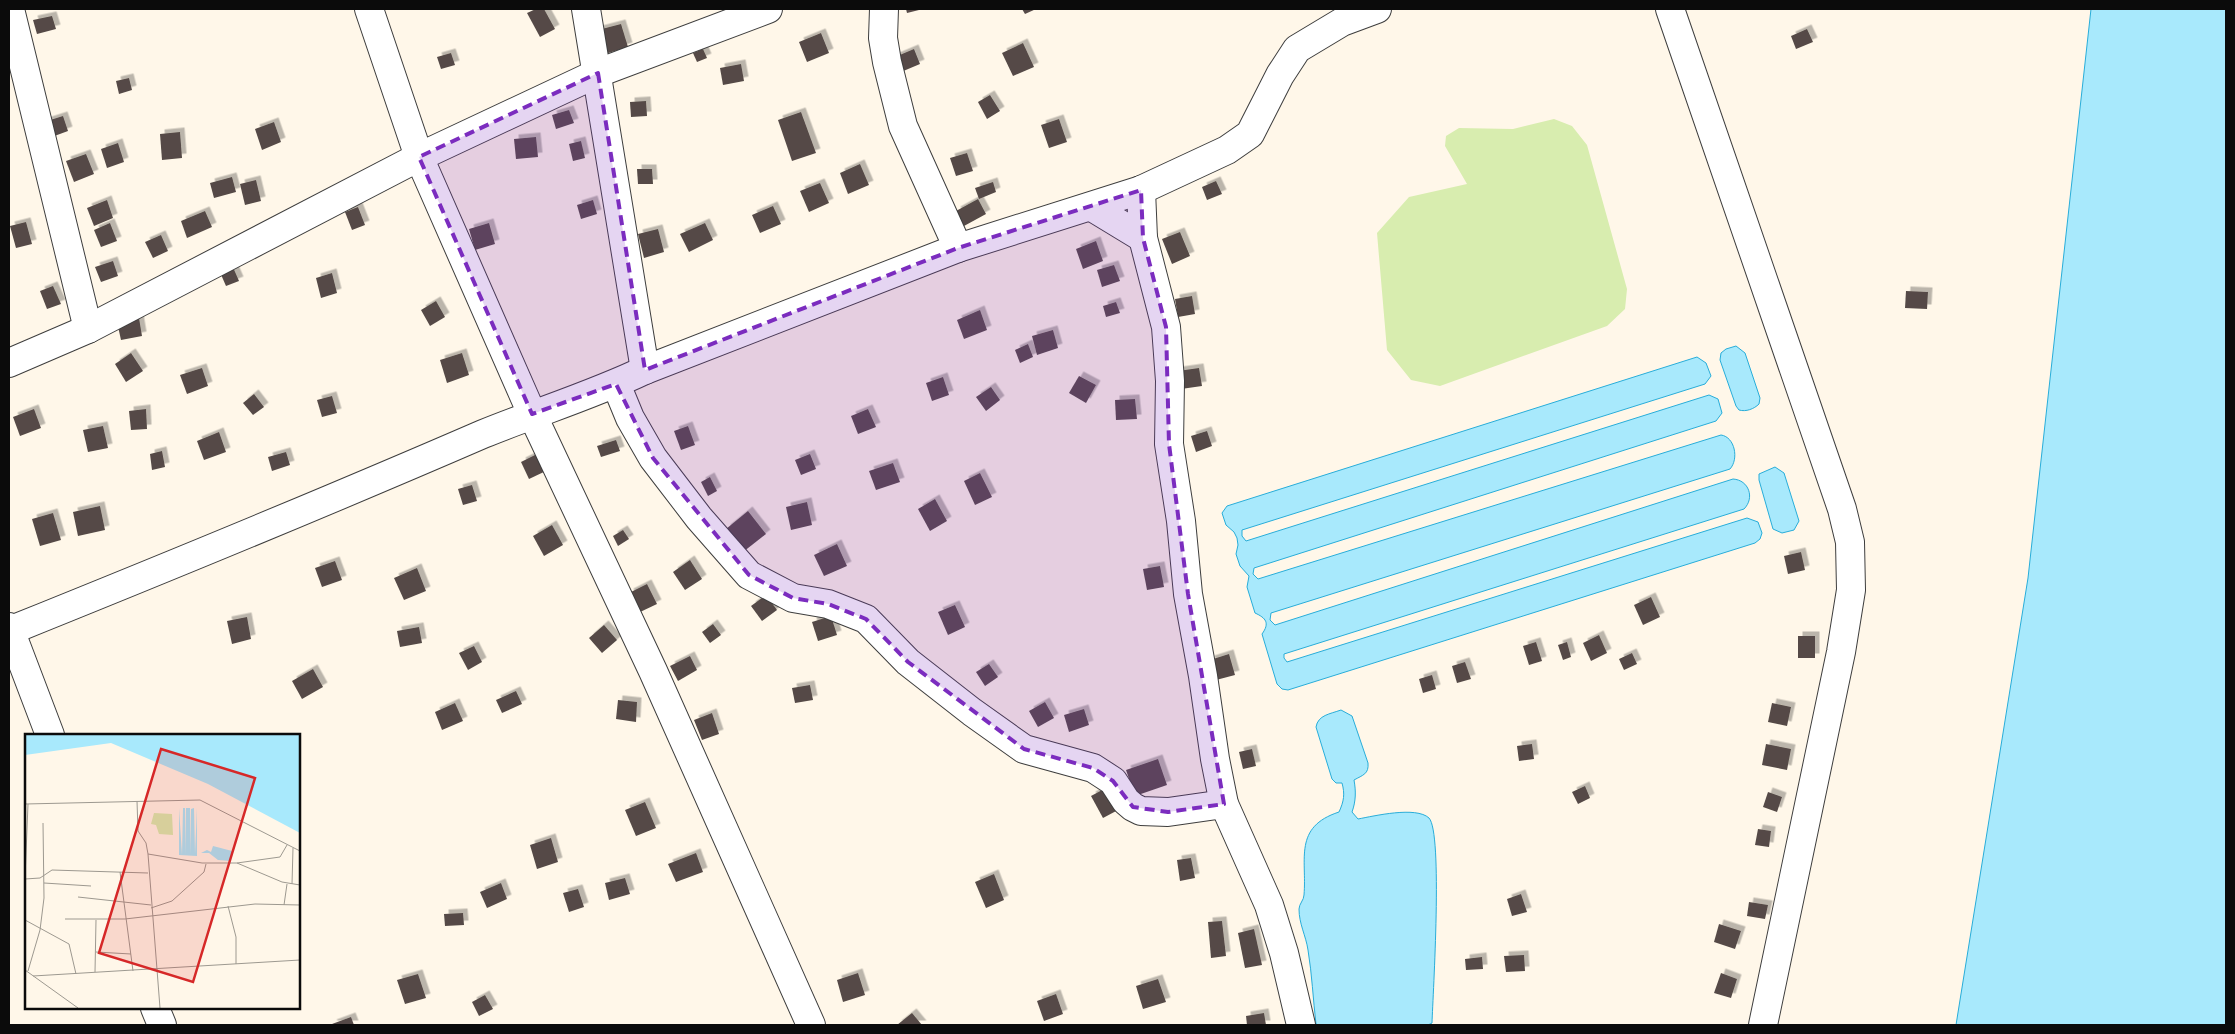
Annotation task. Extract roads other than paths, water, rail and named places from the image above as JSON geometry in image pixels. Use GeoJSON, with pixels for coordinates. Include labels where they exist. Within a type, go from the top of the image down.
{"type":"FeatureCollection","features":[{"type":"Feature","properties":{"kind":"street"},"geometry":{"type":"LineString","coordinates":[[10,9],[88,328]]}},
{"type":"Feature","properties":{"kind":"street"},"geometry":{"type":"LineString","coordinates":[[369,9],[420,157],[532,414],[653,671],[812,1025]]}},
{"type":"Feature","properties":{"kind":"street"},"geometry":{"type":"LineString","coordinates":[[586,9],[598,73],[645,370]]}},
{"type":"Feature","properties":{"kind":"street"},"geometry":{"type":"LineString","coordinates":[[9,363],[88,328],[420,157],[598,73],[768,9]]}},
{"type":"Feature","properties":{"kind":"street"},"geometry":{"type":"LineString","coordinates":[[884,9],[884,38],[887,62],[903,126],[958,248]]}},
{"type":"Feature","properties":{"kind":"street"},"geometry":{"type":"LineString","coordinates":[[50,734],[9,629],[341,495],[532,414],[616,384],[645,370],[958,248],[1141,190],[1227,150],[1250,134],[1280,75],[1297,49],[1342,22],[1377,9]]}},
{"type":"Feature","properties":{"kind":"street"},"geometry":{"type":"LineString","coordinates":[[1670,9],[1842,510],[1850,542],[1851,590],[1841,652],[1763,1025]]}},
{"type":"Feature","properties":{"kind":"street"},"geometry":{"type":"LineString","coordinates":[[1141,190],[1143,238],[1166,326],[1170,382],[1169,444],[1181,521],[1188,594],[1203,676],[1215,759],[1224,804],[1269,905],[1284,953],[1301,1025]]}},
{"type":"Feature","properties":{"kind":"street"},"geometry":{"type":"LineString","coordinates":[[1092,207],[1143,238]]}},
{"type":"Feature","properties":{"kind":"street"},"geometry":{"type":"LineString","coordinates":[[616,384],[630,418],[653,458],[699,518],[749,575],[794,598],[828,604],[866,619],[908,662],[972,712],[1024,749],[1093,768],[1113,781],[1126,801],[1133,807],[1142,811],[1168,812],[1224,804]]}},
{"type":"Feature","properties":{"kind":"street"},"geometry":{"type":"LineString","coordinates":[[155,1009],[162,1025]]}},
{"type":"Feature","properties":{"kind":"water"},"geometry":{"type":"Polygon","coordinates":[[[2091,9],[2226,9],[2226,1025],[1956,1025],[2028,578],[2091,9]]]}},
{"type":"Feature","properties":{"kind":"water"},"geometry":{"type":"Polygon","coordinates":[[[1736,346],[1745,353],[1760,398],[1759,404],[1752,409],[1742,411],[1736,406],[1720,360],[1721,353],[1726,349],[1736,346]]]}},
{"type":"Feature","properties":{"kind":"water"},"geometry":{"type":"Polygon","coordinates":[[[1697,357],[1706,363],[1711,376],[1705,384],[1242,530],[1242,536],[1246,541],[1709,395],[1718,399],[1722,413],[1716,421],[1254,568],[1253,574],[1258,579],[1721,435],[1730,440],[1734,449],[1733,465],[1730,469],[1271,613],[1270,620],[1275,625],[1733,479],[1739,480],[1749,490],[1749,500],[1744,509],[1284,654],[1284,658],[1287,662],[1747,518],[1758,522],[1762,533],[1760,539],[1755,543],[1288,690],[1282,689],[1277,684],[1262,634],[1266,627],[1266,621],[1255,613],[1247,587],[1249,576],[1240,566],[1236,554],[1237,538],[1234,532],[1226,525],[1222,513],[1227,506],[1697,357]]]}},
{"type":"Feature","properties":{"kind":"water"},"geometry":{"type":"Polygon","coordinates":[[[1775,467],[1784,473],[1799,521],[1794,530],[1782,533],[1773,529],[1759,480],[1759,474],[1775,467]]]}},
{"type":"Feature","properties":{"kind":"water"},"geometry":{"type":"Polygon","coordinates":[[[1341,710],[1352,716],[1368,763],[1366,772],[1354,780],[1355,796],[1352,812],[1358,819],[1405,812],[1423,814],[1429,818],[1433,830],[1436,852],[1436,915],[1432,1023],[1428,1025],[1316,1024],[1307,945],[1299,909],[1304,897],[1304,857],[1309,835],[1324,818],[1339,812],[1344,798],[1342,783],[1336,783],[1332,779],[1316,727],[1322,717],[1341,710]]]}}]}
